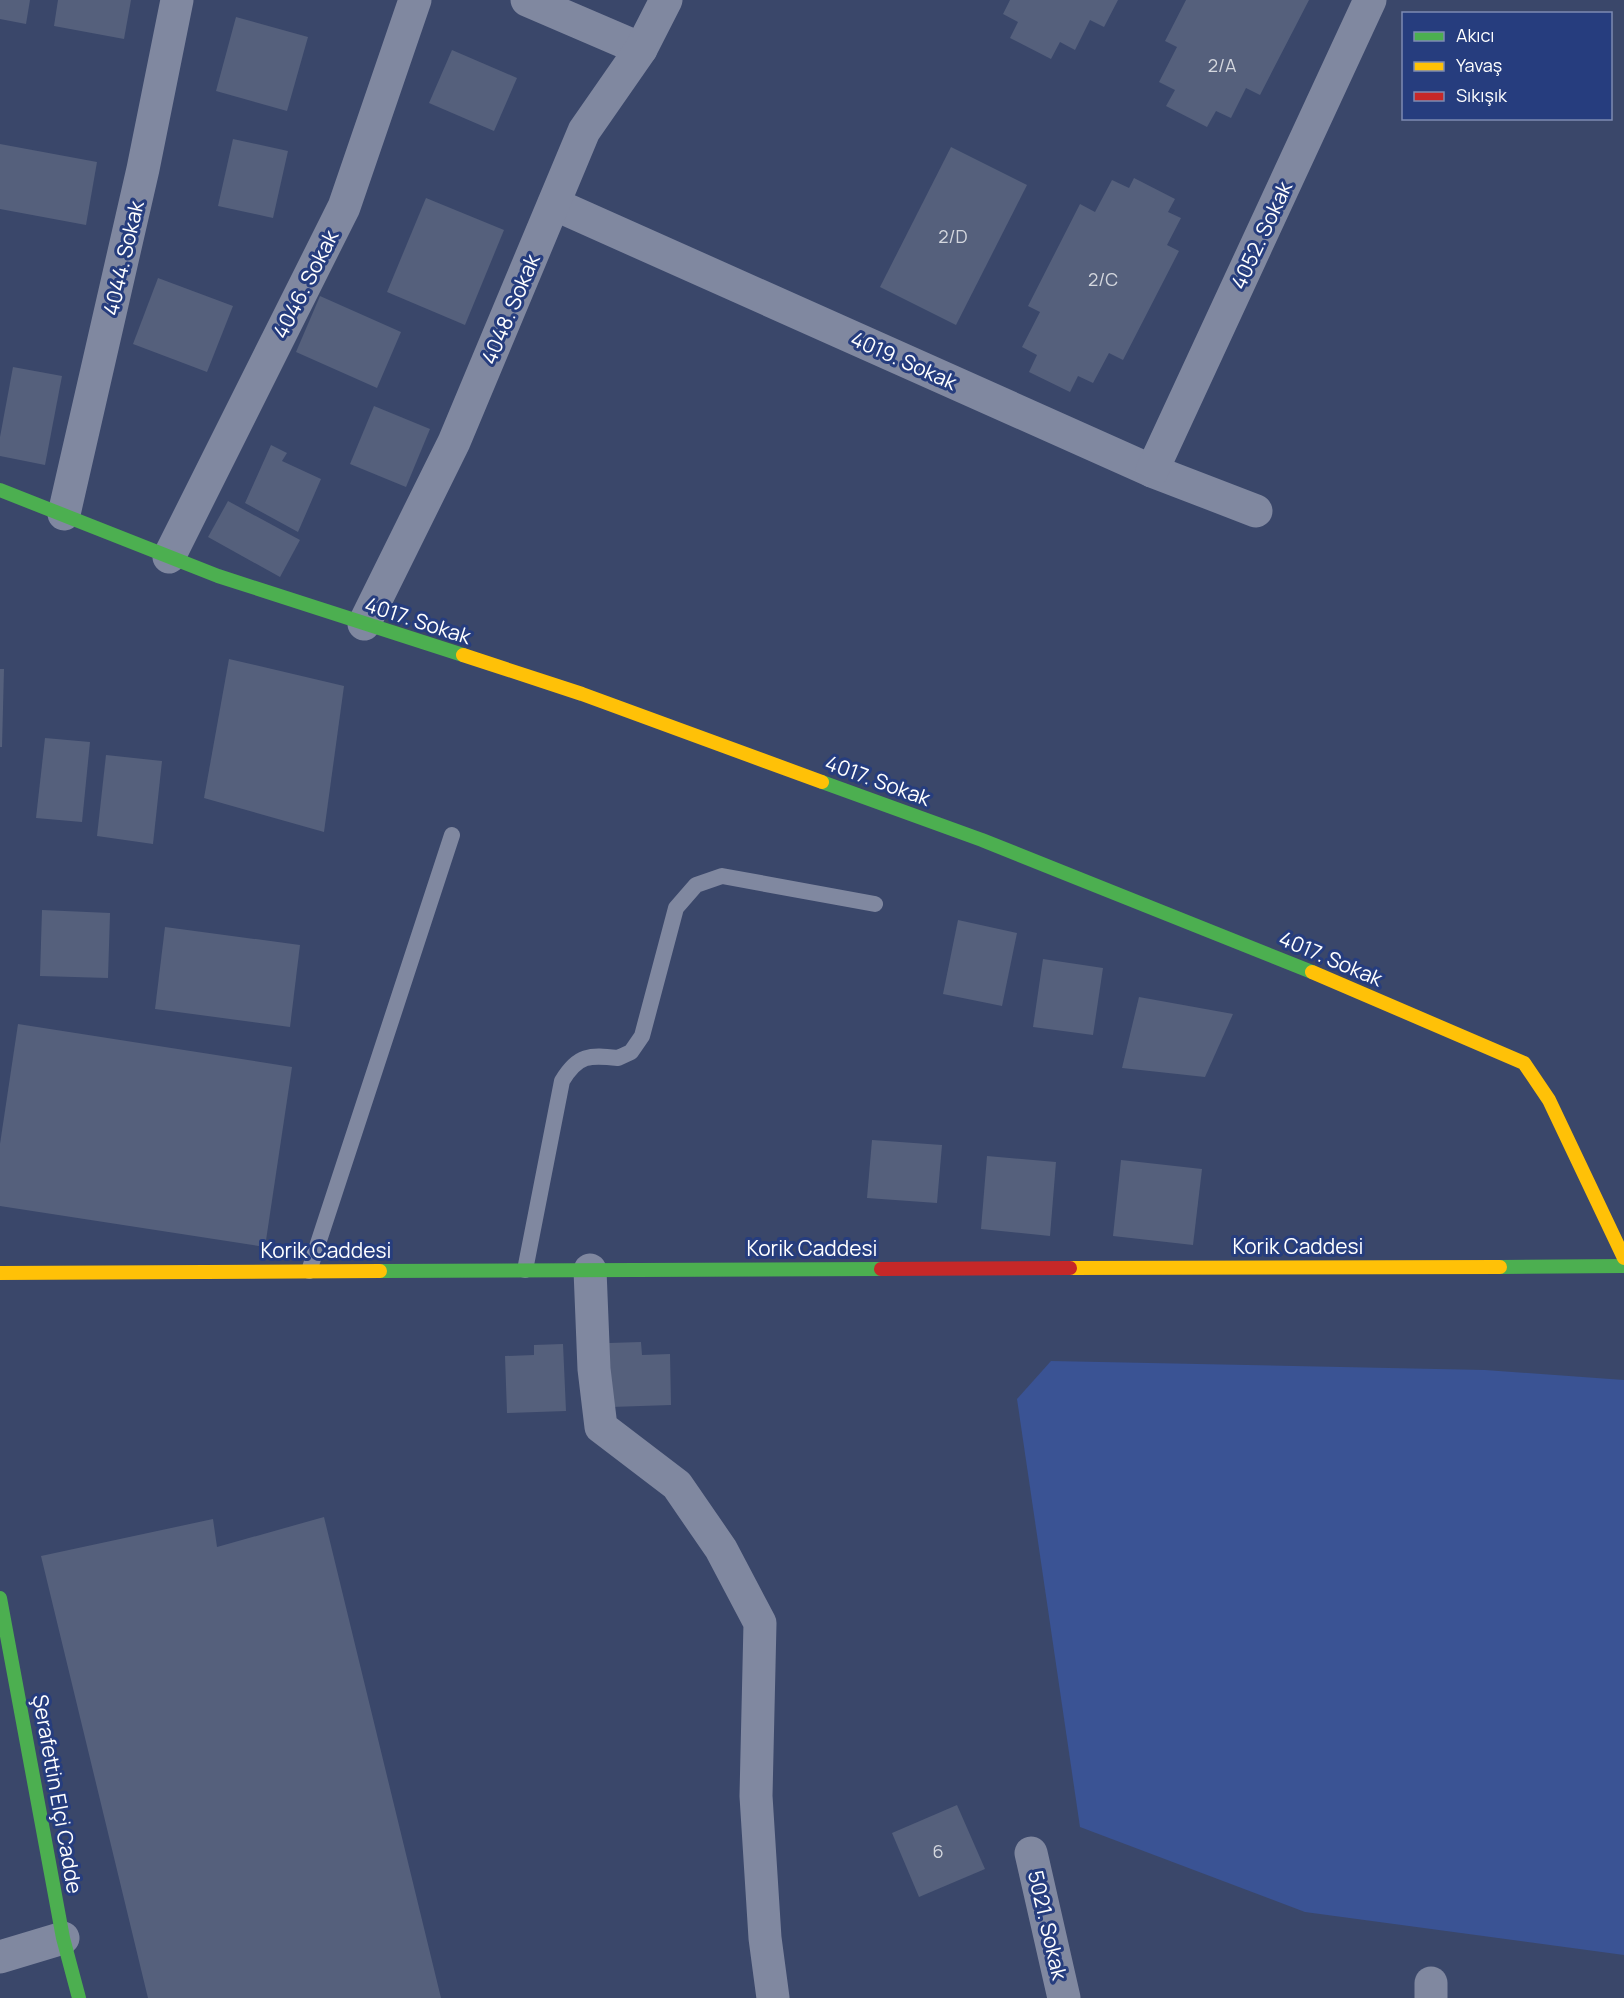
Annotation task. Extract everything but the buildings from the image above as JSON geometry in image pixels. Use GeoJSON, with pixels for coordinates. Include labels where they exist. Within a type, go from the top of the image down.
{"type":"FeatureCollection","features":[{"type":"Feature","properties":{"kind":"street","name":"4044. Sokak"},"geometry":{"type":"LineString","coordinates":[[64,514],[143,169],[177,0]]}},
{"type":"Feature","properties":{"kind":"street","name":"4046. Sokak"},"geometry":{"type":"LineString","coordinates":[[169,557],[344,207],[415,0]]}},
{"type":"Feature","properties":{"kind":"street"},"geometry":{"type":"LineString","coordinates":[[527,0],[641,49]]}},
{"type":"Feature","properties":{"kind":"street","name":"4048. Sokak"},"geometry":{"type":"LineString","coordinates":[[364,624],[454,442],[584,131],[641,49],[666,0]]}},
{"type":"Feature","properties":{"kind":"street","name":"4052. Sokak"},"geometry":{"type":"LineString","coordinates":[[1152,471],[1370,0]]}},
{"type":"Feature","properties":{"kind":"street","name":"4019. Sokak"},"geometry":{"type":"LineString","coordinates":[[554,204],[1152,471],[1256,511]]}},
{"type":"Feature","properties":{"kind":"street","name":"4017. Sokak"},"geometry":{"type":"LineString","coordinates":[[0,490],[218,576],[582,694],[982,840],[1330,979],[1524,1063],[1549,1100],[1624,1258]]}},
{"type":"Feature","properties":{"kind":"street","name":"Korik Caddesi"},"geometry":{"type":"LineString","coordinates":[[0,1273],[1624,1266]]}},
{"type":"Feature","properties":{"kind":"street"},"geometry":{"type":"LineString","coordinates":[[590,1270],[594,1369],[601,1427],[677,1485],[721,1549],[760,1623],[756,1796],[765,1938],[773,1998]]}},
{"type":"Feature","properties":{"kind":"street","name":"Şerafettin Elçi Cadde"},"geometry":{"type":"LineString","coordinates":[[1,1609],[63,1938],[79,1998]]}},
{"type":"Feature","properties":{"kind":"street","name":"5021. Sokak"},"geometry":{"type":"LineString","coordinates":[[1031,1853],[1064,1998]]}},
{"type":"Feature","properties":{"kind":"street"},"geometry":{"type":"LineString","coordinates":[[0,1957],[63,1938]]}},
{"type":"Feature","properties":{"kind":"lane"},"geometry":{"type":"LineString","coordinates":[[309,1271],[452,835]]}},
{"type":"Feature","properties":{"kind":"lane"},"geometry":{"type":"LineString","coordinates":[[525,1270],[562,1081],[568,1070],[585,1057],[594,1055],[618,1058],[638,1045],[676,908],[685,895],[696,885],[722,876],[875,904]]}},
{"type":"Feature","properties":{"kind":"shaded area"},"geometry":{"type":"Polygon","coordinates":[[[1051,1361],[1485,1370],[1624,1380],[1624,1955],[1305,1912],[1080,1827],[1017,1399],[1051,1361]]]}},
{"type":"Feature","properties":{"kind":"traffic: fast"},"geometry":{"type":"LineString","coordinates":[[0,490],[218,576],[463,655]]}},
{"type":"Feature","properties":{"kind":"traffic: fast"},"geometry":{"type":"LineString","coordinates":[[822,782],[982,840],[1312,972]]}},
{"type":"Feature","properties":{"kind":"traffic: fast"},"geometry":{"type":"LineString","coordinates":[[1500,1267],[1624,1266]]}},
{"type":"Feature","properties":{"kind":"traffic: fast"},"geometry":{"type":"LineString","coordinates":[[380,1271],[881,1269]]}},
{"type":"Feature","properties":{"kind":"traffic: fast"},"geometry":{"type":"LineString","coordinates":[[0,1598],[63,1938],[79,1998]]}},
{"type":"Feature","properties":{"kind":"traffic: slow"},"geometry":{"type":"LineString","coordinates":[[463,655],[582,694],[822,782]]}},
{"type":"Feature","properties":{"kind":"traffic: slow"},"geometry":{"type":"LineString","coordinates":[[1312,972],[1524,1063],[1549,1100],[1624,1258]]}},
{"type":"Feature","properties":{"kind":"traffic: slow"},"geometry":{"type":"LineString","coordinates":[[1070,1268],[1500,1267]]}},
{"type":"Feature","properties":{"kind":"traffic: slow"},"geometry":{"type":"LineString","coordinates":[[0,1273],[380,1271]]}},
{"type":"Feature","properties":{"kind":"traffic: jam"},"geometry":{"type":"LineString","coordinates":[[881,1269],[1070,1268]]}}]}
